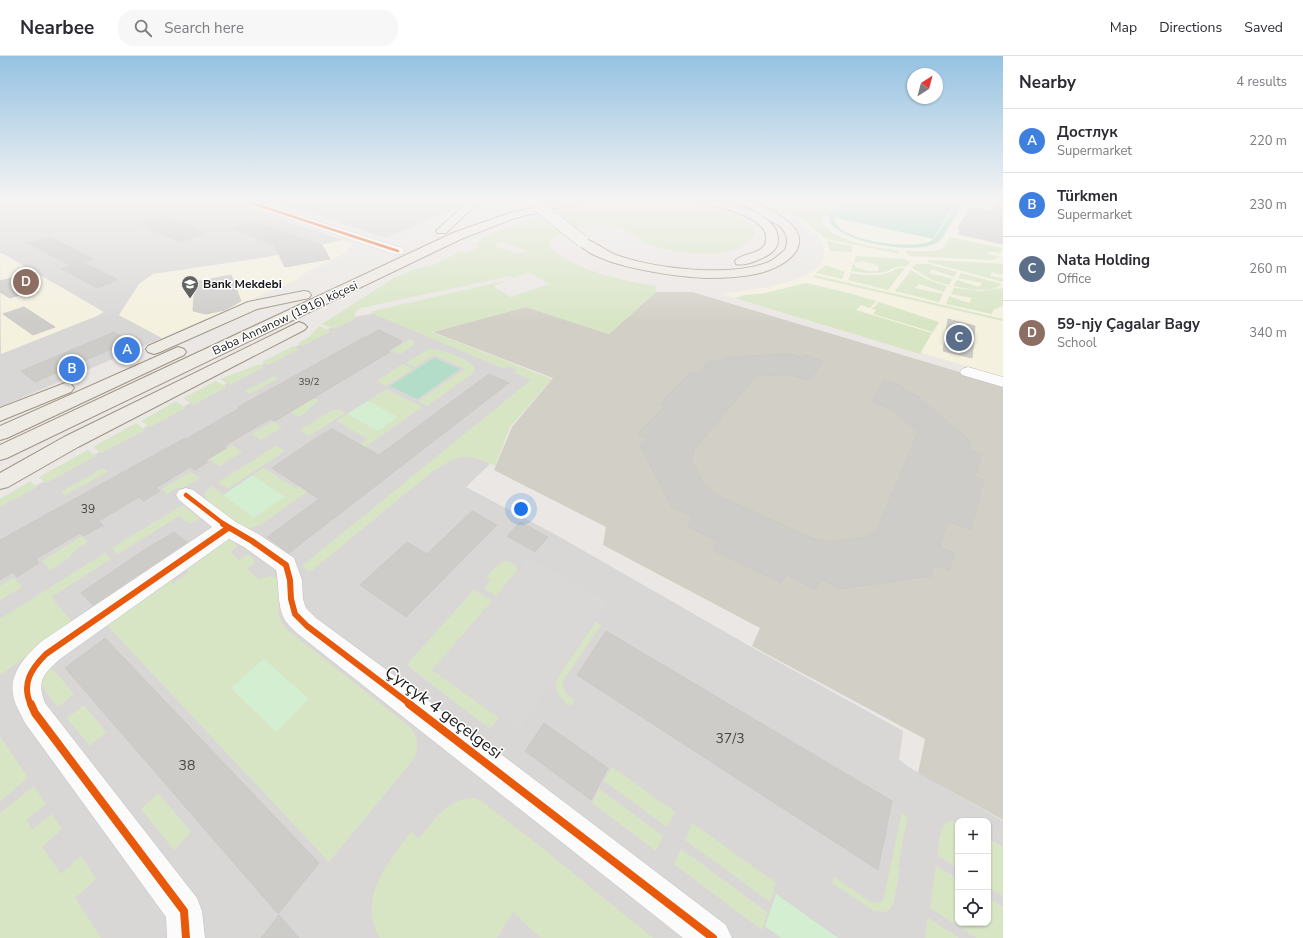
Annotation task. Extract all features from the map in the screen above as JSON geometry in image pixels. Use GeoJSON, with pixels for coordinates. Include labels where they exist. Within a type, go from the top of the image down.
{"type":"FeatureCollection","features":[{"type":"Feature","properties":{"kind":"main road","name":"Baba Annanow (1916) köçesi"},"geometry":{"type":"LineString","coordinates":[[0,454],[235,341],[406,254],[426,241]]}},
{"type":"Feature","properties":{"kind":"main road","name":"Baba Annanow (1916) köçesi"},"geometry":{"type":"LineString","coordinates":[[0,434],[304,295],[406,254],[442,241]]}},
{"type":"Feature","properties":{"kind":"main road"},"geometry":{"type":"LineString","coordinates":[[581,241],[618,260],[648,268],[711,274],[743,271],[767,266],[783,258],[791,251],[794,241]]}},
{"type":"Feature","properties":{"kind":"main road"},"geometry":{"type":"LineString","coordinates":[[603,241],[612,247],[639,256],[673,263],[698,265],[742,261],[761,254],[771,245],[772,241]]}},
{"type":"Feature","properties":{"kind":"main road"},"geometry":{"type":"LineString","coordinates":[[0,482],[72,442],[308,322],[362,291],[406,254]]}},
{"type":"Feature","properties":{"kind":"main road"},"geometry":{"type":"LineString","coordinates":[[0,415],[253,305],[304,295]]}},
{"type":"Feature","properties":{"kind":"street"},"geometry":{"type":"LineString","coordinates":[[367,241],[406,254]]}},
{"type":"Feature","properties":{"kind":"street"},"geometry":{"type":"LineString","coordinates":[[968,372],[1003,382]]}},
{"type":"Feature","properties":{"kind":"street","name":"Çyrçyk 4 geçelgesi"},"geometry":{"type":"LineString","coordinates":[[186,495],[228,528],[252,541],[286,566],[290,580],[291,599],[295,614],[307,626],[713,938]]}},
{"type":"Feature","properties":{"kind":"street"},"geometry":{"type":"LineString","coordinates":[[186,938],[184,910],[35,712],[27,696],[26,686],[33,669],[40,659],[51,650],[228,528]]}},
{"type":"Feature","properties":{"kind":"shaded area"},"geometry":{"type":"Polygon","coordinates":[[[0,241],[338,241],[268,257],[119,315],[162,338],[0,407],[0,241]]]}},
{"type":"Feature","properties":{"kind":"shaded area","name":"Bank Mekdebi"},"geometry":{"type":"Polygon","coordinates":[[[338,241],[345,241],[353,245],[347,248],[350,251],[306,272],[296,280],[162,338],[119,315],[139,284],[153,274],[268,257],[338,241]]]}},
{"type":"Feature","properties":{"kind":"shaded area"},"geometry":{"type":"Polygon","coordinates":[[[820,241],[1003,241],[1003,377],[722,294],[768,287],[791,281],[808,274],[820,265],[823,260],[823,245],[820,241]]]}},
{"type":"Feature","properties":{"kind":"shaded area"},"geometry":{"type":"Polygon","coordinates":[[[0,253],[2,253],[104,312],[1,354],[0,253]]]}},
{"type":"Feature","properties":{"kind":"shaded area"},"geometry":{"type":"Polygon","coordinates":[[[656,292],[692,292],[1003,385],[1003,820],[918,773],[925,739],[752,646],[760,628],[603,545],[606,527],[494,470],[512,427],[553,378],[433,332],[526,307],[609,334],[656,292]]]}},
{"type":"Feature","properties":{"kind":"shaded area"},"geometry":{"type":"Polygon","coordinates":[[[381,312],[542,379],[503,422],[489,465],[466,487],[558,536],[748,645],[903,731],[899,759],[907,766],[1003,821],[1003,938],[0,938],[0,505],[349,318],[381,312]]]}},
{"type":"Feature","properties":{"kind":"shaded area"},"geometry":{"type":"Polygon","coordinates":[[[529,558],[607,602],[518,731],[433,669],[529,558]]]}},
{"type":"Feature","properties":{"kind":"green space"},"geometry":{"type":"Polygon","coordinates":[[[501,241],[494,244],[497,247],[518,254],[526,251],[501,241],[550,241],[549,246],[558,254],[584,268],[614,278],[656,286],[656,292],[609,334],[526,307],[432,332],[552,379],[510,427],[495,466],[477,458],[470,457],[457,458],[450,461],[433,471],[310,572],[302,566],[531,380],[514,372],[517,370],[508,366],[505,369],[371,313],[373,311],[509,280],[493,286],[510,297],[550,284],[528,272],[514,278],[510,276],[361,308],[355,312],[355,319],[334,329],[322,324],[394,278],[414,269],[431,266],[460,252],[466,253],[479,247],[475,244],[479,242],[501,241]]]}},
{"type":"Feature","properties":{"kind":"green space"},"geometry":{"type":"Polygon","coordinates":[[[643,241],[748,241],[736,249],[722,253],[707,254],[675,251],[643,241]]]}},
{"type":"Feature","properties":{"kind":"green space"},"geometry":{"type":"Polygon","coordinates":[[[827,241],[853,246],[851,252],[830,251],[827,241]]]}},
{"type":"Feature","properties":{"kind":"green space"},"geometry":{"type":"Polygon","coordinates":[[[837,241],[851,241],[879,248],[898,250],[900,254],[837,241]]]}},
{"type":"Feature","properties":{"kind":"green space"},"geometry":{"type":"Polygon","coordinates":[[[864,241],[909,245],[939,241],[928,246],[914,248],[880,245],[864,241]]]}},
{"type":"Feature","properties":{"kind":"green space"},"geometry":{"type":"Polygon","coordinates":[[[948,241],[970,241],[1003,249],[999,253],[989,251],[988,254],[1000,257],[992,260],[909,256],[905,251],[934,251],[945,246],[948,241]]]}},
{"type":"Feature","properties":{"kind":"green space"},"geometry":{"type":"Polygon","coordinates":[[[856,256],[904,259],[910,262],[906,267],[897,267],[884,272],[872,273],[851,271],[853,264],[856,265],[855,267],[869,271],[878,271],[879,267],[872,263],[862,261],[854,263],[856,256]]]}},
{"type":"Feature","properties":{"kind":"green space"},"geometry":{"type":"Polygon","coordinates":[[[928,260],[1003,264],[1003,275],[992,272],[990,276],[1003,278],[1003,282],[929,262],[928,260]]]}},
{"type":"Feature","properties":{"kind":"green space"},"geometry":{"type":"Polygon","coordinates":[[[916,264],[928,264],[957,272],[954,277],[932,269],[929,273],[953,279],[949,285],[932,280],[912,268],[916,264]]]}},
{"type":"Feature","properties":{"kind":"green space"},"geometry":{"type":"Polygon","coordinates":[[[826,265],[845,272],[842,279],[816,273],[826,265]]]}},
{"type":"Feature","properties":{"kind":"green space"},"geometry":{"type":"Polygon","coordinates":[[[897,268],[905,268],[888,290],[848,280],[851,273],[881,275],[897,268]]]}},
{"type":"Feature","properties":{"kind":"green space"},"geometry":{"type":"Polygon","coordinates":[[[911,270],[926,279],[947,286],[944,292],[919,284],[915,288],[943,294],[939,302],[895,291],[911,270]]]}},
{"type":"Feature","properties":{"kind":"green space"},"geometry":{"type":"Polygon","coordinates":[[[961,273],[1002,284],[992,289],[985,290],[953,286],[957,280],[979,287],[982,283],[958,278],[961,273]]]}},
{"type":"Feature","properties":{"kind":"green space"},"geometry":{"type":"Polygon","coordinates":[[[814,275],[1003,319],[1003,321],[813,277],[814,275]]]}},
{"type":"Feature","properties":{"kind":"green space"},"geometry":{"type":"Polygon","coordinates":[[[806,283],[876,301],[870,308],[861,305],[856,310],[932,333],[920,354],[735,298],[745,295],[766,293],[806,283]]]}},
{"type":"Feature","properties":{"kind":"green space"},"geometry":{"type":"Polygon","coordinates":[[[954,288],[981,291],[1003,288],[1003,306],[993,310],[992,314],[946,304],[949,296],[969,303],[972,298],[951,294],[954,288]]]}},
{"type":"Feature","properties":{"kind":"green space"},"geometry":{"type":"Polygon","coordinates":[[[879,302],[939,322],[933,332],[873,314],[876,310],[872,309],[879,302]]]}},
{"type":"Feature","properties":{"kind":"green space"},"geometry":{"type":"Polygon","coordinates":[[[319,326],[331,331],[303,346],[298,343],[309,337],[319,326]]]}},
{"type":"Feature","properties":{"kind":"green space"},"geometry":{"type":"Polygon","coordinates":[[[410,339],[415,342],[415,344],[400,354],[392,350],[410,339]]]}},
{"type":"Feature","properties":{"kind":"green space"},"geometry":{"type":"Polygon","coordinates":[[[293,346],[299,349],[267,365],[262,362],[293,346]]]}},
{"type":"Feature","properties":{"kind":"green space"},"geometry":{"type":"Polygon","coordinates":[[[429,349],[440,350],[462,358],[475,369],[472,374],[427,406],[418,401],[465,369],[434,355],[415,367],[406,363],[429,349]]]}},
{"type":"Feature","properties":{"kind":"green space"},"geometry":{"type":"Polygon","coordinates":[[[434,358],[460,369],[417,399],[390,386],[434,358]]]}},
{"type":"Feature","properties":{"kind":"green space"},"geometry":{"type":"Polygon","coordinates":[[[259,364],[264,367],[230,385],[220,379],[259,364]]]}},
{"type":"Feature","properties":{"kind":"green space"},"geometry":{"type":"Polygon","coordinates":[[[403,364],[413,369],[386,386],[377,381],[403,364]]]}},
{"type":"Feature","properties":{"kind":"green space"},"geometry":{"type":"Polygon","coordinates":[[[274,376],[279,378],[250,394],[245,391],[274,376]]]}},
{"type":"Feature","properties":{"kind":"green space"},"geometry":{"type":"Polygon","coordinates":[[[216,381],[227,387],[193,405],[183,398],[216,381]]]}},
{"type":"Feature","properties":{"kind":"green space"},"geometry":{"type":"Polygon","coordinates":[[[386,389],[422,407],[321,478],[316,475],[368,439],[337,421],[347,414],[378,431],[398,417],[368,401],[386,389]]]}},
{"type":"Feature","properties":{"kind":"green space"},"geometry":{"type":"Polygon","coordinates":[[[314,398],[319,401],[299,417],[290,412],[314,398]]]}},
{"type":"Feature","properties":{"kind":"green space"},"geometry":{"type":"Polygon","coordinates":[[[176,401],[186,408],[150,427],[141,421],[176,401]]]}},
{"type":"Feature","properties":{"kind":"green space"},"geometry":{"type":"Polygon","coordinates":[[[368,401],[398,417],[378,431],[347,414],[368,401]]]}},
{"type":"Feature","properties":{"kind":"green space"},"geometry":{"type":"Polygon","coordinates":[[[333,410],[340,410],[345,413],[309,436],[300,430],[333,410]]]}},
{"type":"Feature","properties":{"kind":"green space"},"geometry":{"type":"Polygon","coordinates":[[[273,422],[282,427],[261,440],[251,434],[273,422]]]}},
{"type":"Feature","properties":{"kind":"green space"},"geometry":{"type":"Polygon","coordinates":[[[136,423],[145,430],[101,453],[93,447],[136,423]]]}},
{"type":"Feature","properties":{"kind":"green space"},"geometry":{"type":"Polygon","coordinates":[[[233,445],[242,452],[219,466],[209,459],[233,445]]]}},
{"type":"Feature","properties":{"kind":"green space"},"geometry":{"type":"Polygon","coordinates":[[[276,446],[285,451],[227,489],[218,482],[276,446]]]}},
{"type":"Feature","properties":{"kind":"green space"},"geometry":{"type":"Polygon","coordinates":[[[88,450],[96,456],[46,483],[39,477],[88,450]]]}},
{"type":"Feature","properties":{"kind":"green space"},"geometry":{"type":"Polygon","coordinates":[[[103,468],[108,472],[65,495],[61,492],[103,468]]]}},
{"type":"Feature","properties":{"kind":"green space"},"geometry":{"type":"Polygon","coordinates":[[[264,468],[296,489],[313,477],[321,482],[260,525],[250,528],[243,528],[205,499],[205,492],[211,486],[254,518],[285,497],[253,475],[264,468]]]}},
{"type":"Feature","properties":{"kind":"green space"},"geometry":{"type":"Polygon","coordinates":[[[191,472],[200,478],[185,487],[175,489],[167,494],[162,489],[191,472]]]}},
{"type":"Feature","properties":{"kind":"green space"},"geometry":{"type":"Polygon","coordinates":[[[253,475],[285,497],[254,518],[223,495],[253,475]]]}},
{"type":"Feature","properties":{"kind":"green space"},"geometry":{"type":"Polygon","coordinates":[[[30,481],[37,487],[0,507],[0,499],[30,481]]]}},
{"type":"Feature","properties":{"kind":"green space"},"geometry":{"type":"Polygon","coordinates":[[[184,506],[199,518],[190,524],[179,516],[118,554],[112,548],[179,507],[184,506]]]}},
{"type":"Feature","properties":{"kind":"green space"},"geometry":{"type":"Polygon","coordinates":[[[82,536],[88,542],[76,549],[69,558],[50,570],[42,561],[82,536]]]}},
{"type":"Feature","properties":{"kind":"green space"},"geometry":{"type":"Polygon","coordinates":[[[225,540],[230,540],[238,546],[230,552],[239,560],[248,554],[254,559],[254,563],[247,569],[259,579],[271,576],[278,579],[278,610],[279,616],[286,629],[410,727],[415,735],[417,747],[413,760],[329,862],[104,622],[166,578],[173,584],[189,572],[183,567],[225,540]]]}},
{"type":"Feature","properties":{"kind":"green space"},"geometry":{"type":"Polygon","coordinates":[[[105,553],[111,559],[51,597],[74,624],[0,675],[0,619],[105,553]]]}},
{"type":"Feature","properties":{"kind":"green space"},"geometry":{"type":"Polygon","coordinates":[[[507,561],[516,566],[517,570],[496,596],[484,589],[491,580],[486,577],[498,565],[507,561]]]}},
{"type":"Feature","properties":{"kind":"green space"},"geometry":{"type":"Polygon","coordinates":[[[14,577],[22,587],[0,600],[0,586],[14,577]]]}},
{"type":"Feature","properties":{"kind":"green space"},"geometry":{"type":"Polygon","coordinates":[[[474,590],[492,601],[432,670],[499,718],[490,729],[408,666],[410,661],[474,590]]]}},
{"type":"Feature","properties":{"kind":"green space"},"geometry":{"type":"Polygon","coordinates":[[[596,622],[601,625],[562,682],[565,693],[575,701],[571,706],[564,701],[557,692],[556,680],[596,622]]]}},
{"type":"Feature","properties":{"kind":"green space"},"geometry":{"type":"Polygon","coordinates":[[[264,659],[309,699],[276,732],[231,688],[264,659]]]}},
{"type":"Feature","properties":{"kind":"green space"},"geometry":{"type":"Polygon","coordinates":[[[48,664],[74,694],[58,707],[39,683],[48,664]]]}},
{"type":"Feature","properties":{"kind":"green space"},"geometry":{"type":"Polygon","coordinates":[[[84,705],[106,732],[90,746],[67,718],[84,705]]]}},
{"type":"Feature","properties":{"kind":"green space"},"geometry":{"type":"Polygon","coordinates":[[[0,736],[28,778],[0,801],[0,736]]]}},
{"type":"Feature","properties":{"kind":"green space"},"geometry":{"type":"Polygon","coordinates":[[[612,767],[675,812],[667,827],[604,781],[612,767]]]}},
{"type":"Feature","properties":{"kind":"green space"},"geometry":{"type":"Polygon","coordinates":[[[34,786],[46,804],[26,820],[32,830],[52,814],[62,829],[42,847],[61,874],[81,856],[96,879],[75,898],[101,938],[0,938],[0,813],[34,786]]]}},
{"type":"Feature","properties":{"kind":"green space"},"geometry":{"type":"Polygon","coordinates":[[[599,789],[663,836],[656,851],[592,803],[599,789]]]}},
{"type":"Feature","properties":{"kind":"green space"},"geometry":{"type":"Polygon","coordinates":[[[158,793],[191,832],[174,850],[141,809],[158,793]]]}},
{"type":"Feature","properties":{"kind":"green space"},"geometry":{"type":"Polygon","coordinates":[[[475,798],[531,839],[653,938],[541,938],[513,912],[497,938],[380,938],[374,924],[372,910],[373,896],[385,868],[411,832],[419,839],[442,811],[457,802],[475,798]]]}},
{"type":"Feature","properties":{"kind":"green space"},"geometry":{"type":"Polygon","coordinates":[[[902,813],[907,817],[898,867],[900,868],[894,901],[890,909],[885,912],[874,911],[832,883],[834,877],[869,901],[875,903],[883,901],[902,813]]]}},
{"type":"Feature","properties":{"kind":"green space"},"geometry":{"type":"Polygon","coordinates":[[[950,821],[955,822],[955,866],[938,856],[941,831],[946,823],[950,821]]]}},
{"type":"Feature","properties":{"kind":"green space"},"geometry":{"type":"Polygon","coordinates":[[[692,823],[776,883],[770,902],[685,840],[692,823]]]}},
{"type":"Feature","properties":{"kind":"green space"},"geometry":{"type":"Polygon","coordinates":[[[991,840],[1003,847],[1003,896],[991,889],[991,840]]]}},
{"type":"Feature","properties":{"kind":"green space"},"geometry":{"type":"Polygon","coordinates":[[[681,849],[767,912],[762,930],[674,864],[681,849]]]}},
{"type":"Feature","properties":{"kind":"green space"},"geometry":{"type":"Polygon","coordinates":[[[936,866],[955,877],[955,924],[930,908],[936,866]]]}},
{"type":"Feature","properties":{"kind":"green space"},"geometry":{"type":"Polygon","coordinates":[[[776,894],[838,938],[781,938],[765,926],[776,894]]]}},
{"type":"Feature","properties":{"kind":"green space"},"geometry":{"type":"Polygon","coordinates":[[[991,900],[1003,907],[1003,938],[977,938],[958,926],[991,926],[991,900]]]}},
{"type":"Feature","properties":{"kind":"green space"},"geometry":{"type":"Polygon","coordinates":[[[928,918],[959,938],[925,938],[928,918]]]}},
{"type":"Feature","properties":{"kind":"building"},"geometry":{"type":"Polygon","coordinates":[[[35,241],[58,241],[93,259],[83,262],[118,280],[97,288],[61,269],[71,266],[28,243],[35,241]]]}},
{"type":"Feature","properties":{"kind":"building"},"geometry":{"type":"Polygon","coordinates":[[[264,241],[311,241],[322,245],[330,259],[285,267],[274,245],[264,241]]]}},
{"type":"Feature","properties":{"kind":"building"},"geometry":{"type":"Polygon","coordinates":[[[990,241],[1003,241],[1003,244],[990,241]]]}},
{"type":"Feature","properties":{"kind":"building"},"geometry":{"type":"Polygon","coordinates":[[[231,275],[241,301],[225,310],[206,314],[193,311],[195,282],[231,275]]]}},
{"type":"Feature","properties":{"kind":"building"},"geometry":{"type":"Polygon","coordinates":[[[11,278],[33,291],[10,298],[0,292],[0,281],[11,278]]]}},
{"type":"Feature","properties":{"kind":"building"},"geometry":{"type":"Polygon","coordinates":[[[24,307],[55,327],[33,335],[3,314],[24,307]]]}},
{"type":"Feature","properties":{"kind":"building"},"geometry":{"type":"Polygon","coordinates":[[[948,319],[975,326],[972,358],[943,351],[948,319]]]}},
{"type":"Feature","properties":{"kind":"building"},"geometry":{"type":"Polygon","coordinates":[[[379,330],[402,341],[399,343],[401,343],[387,351],[390,352],[275,421],[270,419],[229,443],[224,447],[226,448],[205,461],[208,462],[195,470],[190,467],[156,488],[160,491],[144,501],[139,497],[99,521],[103,525],[84,536],[80,533],[36,559],[39,563],[17,577],[13,572],[0,580],[0,540],[185,438],[186,439],[240,408],[238,407],[379,330]]]}},
{"type":"Feature","properties":{"kind":"building"},"geometry":{"type":"Polygon","coordinates":[[[114,332],[130,341],[35,382],[21,371],[114,332]]]}},
{"type":"Feature","properties":{"kind":"building"},"geometry":{"type":"Polygon","coordinates":[[[791,354],[802,358],[804,355],[823,361],[809,380],[791,375],[756,376],[694,450],[692,460],[704,485],[715,494],[812,538],[830,542],[867,537],[877,529],[918,432],[891,409],[872,401],[884,380],[904,387],[903,390],[916,395],[971,442],[969,450],[982,454],[975,477],[984,480],[971,530],[948,521],[940,547],[954,553],[949,571],[935,565],[932,576],[840,589],[821,579],[816,590],[786,574],[781,583],[713,550],[718,542],[687,526],[693,518],[672,507],[640,445],[647,438],[638,434],[665,406],[660,404],[691,372],[697,374],[711,359],[720,362],[725,357],[791,354]]]}},
{"type":"Feature","properties":{"kind":"building"},"geometry":{"type":"Polygon","coordinates":[[[489,374],[509,383],[289,553],[267,537],[319,499],[272,468],[332,429],[379,455],[489,374]]]}},
{"type":"Feature","properties":{"kind":"building"},"geometry":{"type":"Polygon","coordinates":[[[472,511],[497,525],[406,617],[360,585],[407,542],[427,554],[472,511]]]}},
{"type":"Feature","properties":{"kind":"building"},"geometry":{"type":"Polygon","coordinates":[[[520,522],[548,537],[535,552],[507,536],[520,522]]]}},
{"type":"Feature","properties":{"kind":"building"},"geometry":{"type":"Polygon","coordinates":[[[174,532],[187,542],[93,605],[81,593],[144,550],[174,532]]]}},
{"type":"Feature","properties":{"kind":"building"},"geometry":{"type":"Polygon","coordinates":[[[606,631],[892,801],[878,870],[577,675],[606,631]]]}},
{"type":"Feature","properties":{"kind":"building"},"geometry":{"type":"Polygon","coordinates":[[[105,638],[319,863],[278,914],[65,668],[105,638]]]}},
{"type":"Feature","properties":{"kind":"building"},"geometry":{"type":"Polygon","coordinates":[[[544,723],[608,768],[591,800],[525,751],[544,723]]]}},
{"type":"Feature","properties":{"kind":"building"},"geometry":{"type":"Polygon","coordinates":[[[279,915],[299,938],[261,938],[279,915]]]}},
{"type":"Feature","properties":{"kind":"cycle path"},"geometry":{"type":"LineString","coordinates":[[368,241],[398,251]]}},
{"type":"Feature","properties":{"kind":"cycle path"},"geometry":{"type":"LineString","coordinates":[[186,495],[228,528],[252,541],[286,565],[290,580],[291,599],[295,614],[307,626],[713,938]]}},
{"type":"Feature","properties":{"kind":"cycle path"},"geometry":{"type":"LineString","coordinates":[[186,938],[184,911],[35,713],[27,695],[26,688],[29,675],[41,659],[51,650],[228,528]]}},
{"type":"Feature","properties":{"kind":"place","name":"59-njy Çagalar Bagy"},"geometry":{"type":"Point","coordinates":[26,282]}},
{"type":"Feature","properties":{"kind":"place","name":"Bank Mekdebi"},"geometry":{"type":"Point","coordinates":[190,299]}},
{"type":"Feature","properties":{"kind":"place","name":"Nata Holding"},"geometry":{"type":"Point","coordinates":[959,338]}},
{"type":"Feature","properties":{"kind":"place","name":"Достлук"},"geometry":{"type":"Point","coordinates":[127,350]}},
{"type":"Feature","properties":{"kind":"place","name":"Türkmen"},"geometry":{"type":"Point","coordinates":[72,369]}}]}
